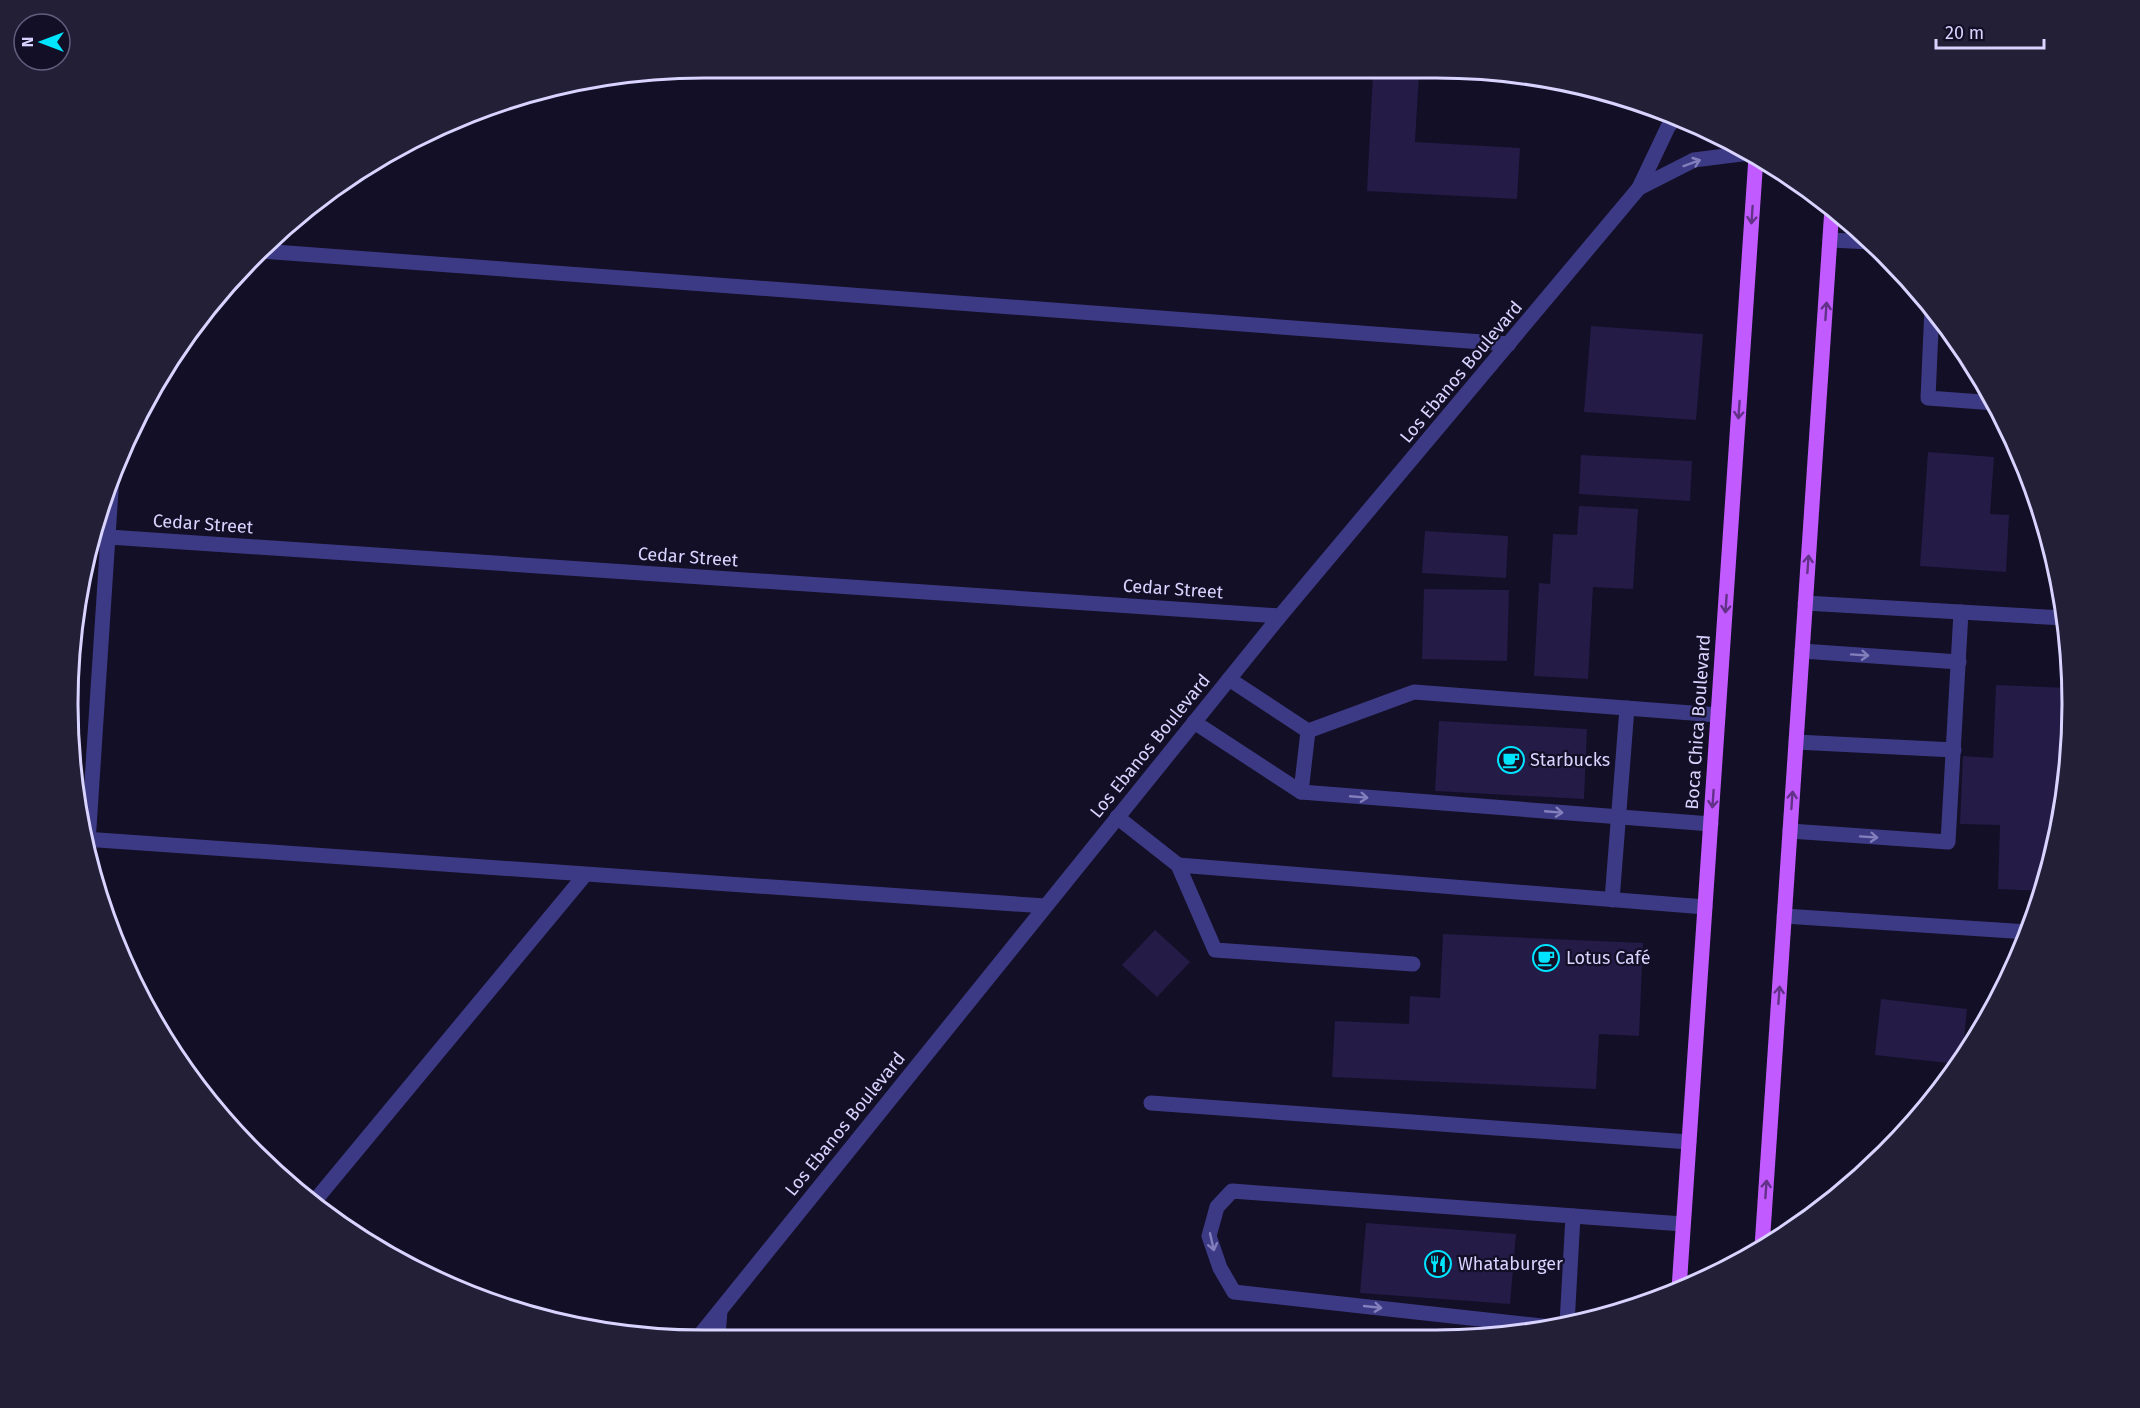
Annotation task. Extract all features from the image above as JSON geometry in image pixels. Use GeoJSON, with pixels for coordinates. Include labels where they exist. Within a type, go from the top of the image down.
{"type":"FeatureCollection","features":[{"type":"Feature","properties":{"kind":"main road","name":"Boca Chica Boulevard"},"geometry":{"type":"LineString","coordinates":[[1683,1279],[1683,1224],[1755,166]]}},
{"type":"Feature","properties":{"kind":"main road"},"geometry":{"type":"LineString","coordinates":[[1763,1237],[1831,219]]}},
{"type":"Feature","properties":{"kind":"street","name":"Los Ebanos Boulevard"},"geometry":{"type":"LineString","coordinates":[[704,1330],[1280,616],[1639,188],[1671,124]]}},
{"type":"Feature","properties":{"kind":"street","name":"Los Ebanos Boulevard"},"geometry":{"type":"LineString","coordinates":[[1639,188],[1694,160],[1735,155]]}},
{"type":"Feature","properties":{"kind":"street"},"geometry":{"type":"LineString","coordinates":[[1830,240],[1858,241]]}},
{"type":"Feature","properties":{"kind":"street"},"geometry":{"type":"LineString","coordinates":[[271,252],[1509,344]]}},
{"type":"Feature","properties":{"kind":"street"},"geometry":{"type":"LineString","coordinates":[[1931,321],[1928,398],[1984,402]]}},
{"type":"Feature","properties":{"kind":"street"},"geometry":{"type":"LineString","coordinates":[[87,811],[101,536]]}},
{"type":"Feature","properties":{"kind":"street","name":"Cedar Street"},"geometry":{"type":"LineString","coordinates":[[101,536],[1280,616]]}},
{"type":"Feature","properties":{"kind":"street"},"geometry":{"type":"LineString","coordinates":[[1805,603],[2056,618]]}},
{"type":"Feature","properties":{"kind":"street"},"geometry":{"type":"LineString","coordinates":[[1790,831],[1948,842],[1961,612]]}},
{"type":"Feature","properties":{"kind":"street"},"geometry":{"type":"LineString","coordinates":[[1802,651],[1959,662]]}},
{"type":"Feature","properties":{"kind":"street"},"geometry":{"type":"LineString","coordinates":[[1229,679],[1308,731]]}},
{"type":"Feature","properties":{"kind":"street"},"geometry":{"type":"LineString","coordinates":[[1308,731],[1414,692],[1718,715]]}},
{"type":"Feature","properties":{"kind":"street"},"geometry":{"type":"LineString","coordinates":[[1612,900],[1627,708]]}},
{"type":"Feature","properties":{"kind":"street"},"geometry":{"type":"LineString","coordinates":[[1194,722],[1301,792],[1711,824]]}},
{"type":"Feature","properties":{"kind":"street"},"geometry":{"type":"LineString","coordinates":[[1301,792],[1308,731]]}},
{"type":"Feature","properties":{"kind":"street"},"geometry":{"type":"LineString","coordinates":[[1796,742],[1954,750]]}},
{"type":"Feature","properties":{"kind":"street"},"geometry":{"type":"LineString","coordinates":[[1117,817],[1178,865],[1215,950],[1413,963]]}},
{"type":"Feature","properties":{"kind":"street"},"geometry":{"type":"LineString","coordinates":[[93,839],[1045,906]]}},
{"type":"Feature","properties":{"kind":"street"},"geometry":{"type":"LineString","coordinates":[[1178,865],[1705,907]]}},
{"type":"Feature","properties":{"kind":"street"},"geometry":{"type":"LineString","coordinates":[[318,1197],[585,874]]}},
{"type":"Feature","properties":{"kind":"street"},"geometry":{"type":"LineString","coordinates":[[1784,916],[2019,931]]}},
{"type":"Feature","properties":{"kind":"street"},"geometry":{"type":"LineString","coordinates":[[1151,1103],[1689,1142]]}},
{"type":"Feature","properties":{"kind":"street"},"geometry":{"type":"LineString","coordinates":[[1524,1324],[1234,1292],[1220,1268],[1209,1236],[1217,1207],[1232,1191],[1683,1224]]}},
{"type":"Feature","properties":{"kind":"street"},"geometry":{"type":"LineString","coordinates":[[1567,1316],[1572,1216]]}},
{"type":"Feature","properties":{"kind":"street"},"geometry":{"type":"LineString","coordinates":[[718,1330],[720,1311]]}},
{"type":"Feature","properties":{"kind":"building"},"geometry":{"type":"Polygon","coordinates":[[[1373,78],[1419,78],[1415,142],[1520,148],[1517,199],[1367,191],[1373,78]]]}},
{"type":"Feature","properties":{"kind":"building"},"geometry":{"type":"Polygon","coordinates":[[[1591,326],[1703,334],[1696,420],[1584,412],[1591,326]]]}},
{"type":"Feature","properties":{"kind":"building"},"geometry":{"type":"Polygon","coordinates":[[[1928,452],[1994,457],[1990,514],[2009,515],[2006,572],[1920,566],[1928,452]]]}},
{"type":"Feature","properties":{"kind":"building"},"geometry":{"type":"Polygon","coordinates":[[[1581,455],[1692,461],[1690,501],[1579,494],[1581,455]]]}},
{"type":"Feature","properties":{"kind":"building"},"geometry":{"type":"Polygon","coordinates":[[[1579,506],[1638,509],[1633,589],[1593,587],[1588,679],[1534,676],[1539,583],[1550,584],[1553,534],[1577,535],[1579,506]]]}},
{"type":"Feature","properties":{"kind":"building"},"geometry":{"type":"Polygon","coordinates":[[[1425,531],[1508,536],[1506,578],[1422,573],[1425,531]]]}},
{"type":"Feature","properties":{"kind":"building"},"geometry":{"type":"Polygon","coordinates":[[[1424,589],[1509,590],[1507,661],[1422,659],[1424,589]]]}},
{"type":"Feature","properties":{"kind":"building"},"geometry":{"type":"Polygon","coordinates":[[[1996,685],[2062,688],[2061,745],[2057,786],[2041,866],[2033,891],[1998,889],[2000,825],[1960,824],[1963,756],[1993,758],[1996,685]]]}},
{"type":"Feature","properties":{"kind":"building","name":"Starbucks"},"geometry":{"type":"Polygon","coordinates":[[[1439,721],[1587,729],[1584,799],[1435,791],[1439,721]]]}},
{"type":"Feature","properties":{"kind":"building"},"geometry":{"type":"Polygon","coordinates":[[[1155,930],[1190,962],[1157,997],[1122,965],[1155,930]]]}},
{"type":"Feature","properties":{"kind":"building"},"geometry":{"type":"Polygon","coordinates":[[[1443,934],[1643,943],[1639,1036],[1599,1034],[1596,1089],[1332,1077],[1335,1021],[1409,1024],[1410,996],[1440,998],[1443,934]]]}},
{"type":"Feature","properties":{"kind":"building"},"geometry":{"type":"Polygon","coordinates":[[[1881,999],[1967,1009],[1964,1039],[1948,1063],[1875,1055],[1881,999]]]}},
{"type":"Feature","properties":{"kind":"building","name":"Whataburger"},"geometry":{"type":"Polygon","coordinates":[[[1366,1223],[1516,1234],[1510,1304],[1360,1293],[1366,1223]]]}},
{"type":"Feature","properties":{"kind":"place","name":"Starbucks"},"geometry":{"type":"Point","coordinates":[1511,760]}},
{"type":"Feature","properties":{"kind":"place","name":"Lotus Café"},"geometry":{"type":"Point","coordinates":[1546,958]}},
{"type":"Feature","properties":{"kind":"place","name":"Whataburger"},"geometry":{"type":"Point","coordinates":[1438,1264]}}]}
